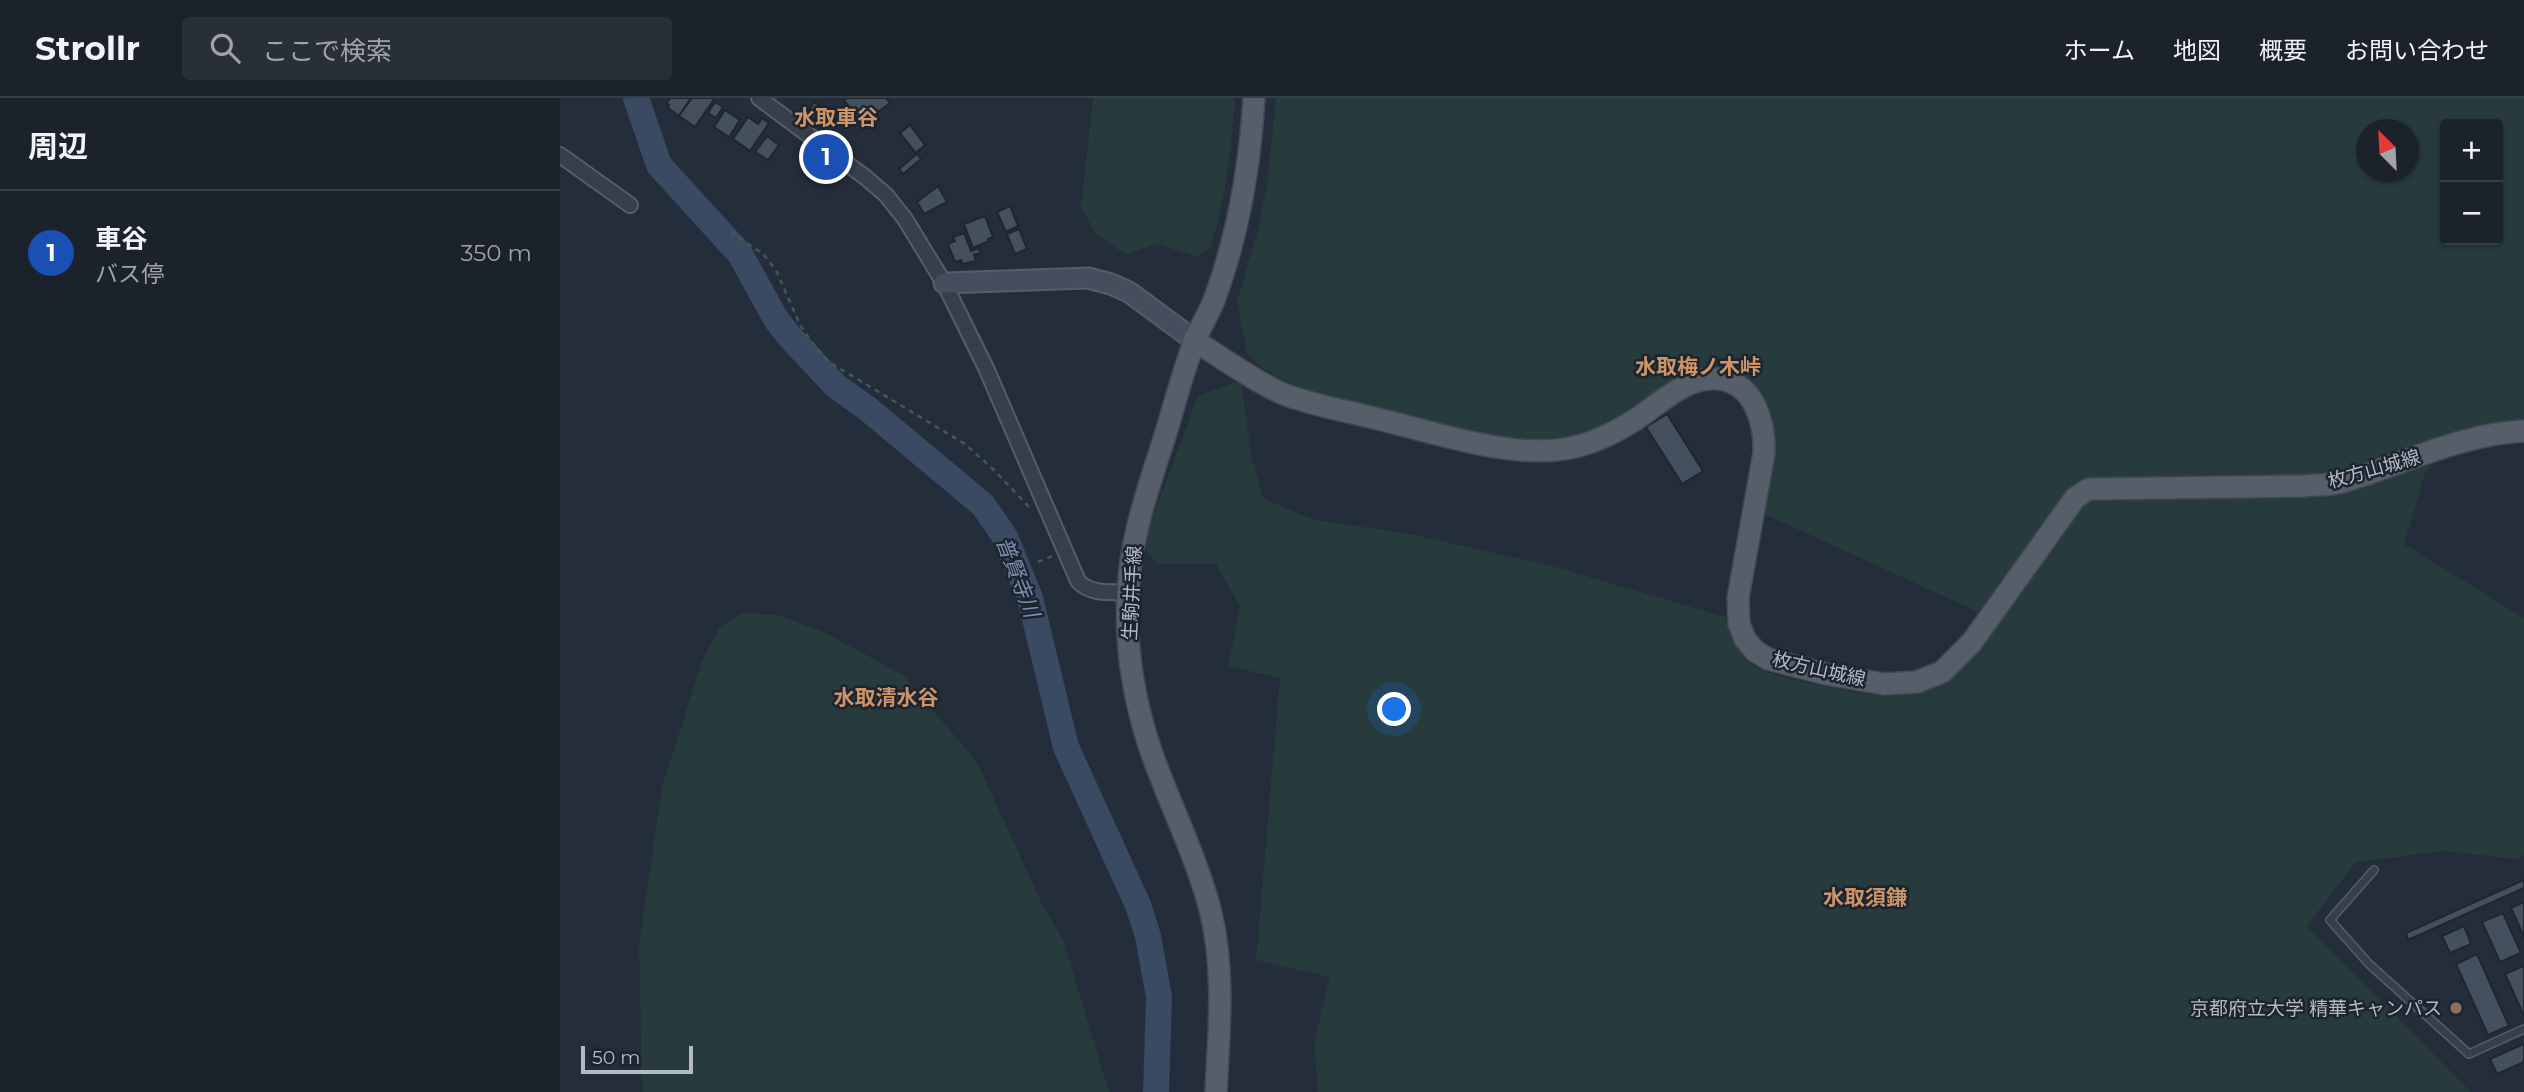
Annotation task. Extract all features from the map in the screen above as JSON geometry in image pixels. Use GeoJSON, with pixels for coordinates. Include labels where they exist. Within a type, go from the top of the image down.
{"type":"FeatureCollection","features":[{"type":"Feature","properties":{"kind":"main road","name":"生駒井手線"},"geometry":{"type":"LineString","coordinates":[[1216,1092],[1220,985],[1215,934],[1200,879],[1144,729],[1128,648],[1128,592],[1139,517],[1194,340],[1216,297],[1235,231],[1246,183],[1254,98]]}},
{"type":"Feature","properties":{"kind":"main road","name":"枚方山城線"},"geometry":{"type":"LineString","coordinates":[[1194,340],[1282,393],[1480,444],[1525,451],[1553,451],[1582,445],[1634,420],[1688,385],[1711,378],[1729,381],[1749,397],[1759,415],[1764,440],[1764,453],[1738,598],[1742,632],[1750,646],[1768,659],[1826,674],[1884,684],[1917,682],[1942,672],[1972,642],[2075,498],[2089,489],[2304,486],[2339,483],[2470,439],[2496,433],[2524,431]]}},
{"type":"Feature","properties":{"kind":"street"},"geometry":{"type":"LineString","coordinates":[[759,98],[886,195],[905,219],[944,284],[986,368],[1075,575],[1083,586],[1096,592],[1128,592]]}},
{"type":"Feature","properties":{"kind":"street"},"geometry":{"type":"LineString","coordinates":[[560,155],[630,205]]}},
{"type":"Feature","properties":{"kind":"street"},"geometry":{"type":"LineString","coordinates":[[944,284],[1088,278],[1129,292],[1194,340]]}},
{"type":"Feature","properties":{"kind":"lane"},"geometry":{"type":"LineString","coordinates":[[2374,870],[2330,920],[2369,964],[2469,1054],[2524,1029]]}},
{"type":"Feature","properties":{"kind":"path"},"geometry":{"type":"LineString","coordinates":[[731,232],[763,254],[776,270],[800,325],[830,362],[965,444],[994,470],[1039,519],[1051,522]]}},
{"type":"Feature","properties":{"kind":"shaded area"},"geometry":{"type":"Polygon","coordinates":[[[1093,98],[1235,98],[1222,205],[1211,247],[1197,257],[1157,244],[1126,255],[1095,233],[1081,207],[1093,98]]]}},
{"type":"Feature","properties":{"kind":"shaded area"},"geometry":{"type":"Polygon","coordinates":[[[1276,98],[2524,98],[2524,423],[2337,474],[2304,477],[2087,480],[2068,492],[1978,612],[1762,513],[1773,453],[1742,377],[1630,413],[1593,431],[1563,440],[1525,442],[1482,435],[1324,396],[1290,383],[1259,366],[1247,353],[1237,301],[1257,234],[1267,185],[1276,98]]]}},
{"type":"Feature","properties":{"kind":"shaded area"},"geometry":{"type":"Polygon","coordinates":[[[1241,380],[1252,460],[1264,499],[1315,520],[1411,534],[1556,567],[1725,617],[1735,645],[1755,667],[1819,685],[1886,696],[1918,692],[2086,500],[2105,495],[2214,499],[2341,492],[2434,464],[2426,471],[2404,544],[2524,618],[2524,855],[2516,859],[2445,851],[2356,862],[2307,926],[2471,1092],[1318,1092],[1314,1043],[1330,977],[1256,960],[1280,678],[1228,666],[1240,606],[1216,564],[1157,564],[1145,548],[1149,527],[1198,396],[1241,380]]]}},
{"type":"Feature","properties":{"kind":"shaded area"},"geometry":{"type":"Polygon","coordinates":[[[741,613],[778,615],[826,633],[903,675],[977,762],[1041,902],[1064,942],[1109,1092],[642,1092],[639,945],[662,787],[703,658],[720,627],[741,613]]]}},
{"type":"Feature","properties":{"kind":"building"},"geometry":{"type":"Polygon","coordinates":[[[670,98],[691,98],[679,116],[667,107],[670,98]]]}},
{"type":"Feature","properties":{"kind":"building"},"geometry":{"type":"Polygon","coordinates":[[[692,98],[715,98],[695,127],[679,116],[692,98]]]}},
{"type":"Feature","properties":{"kind":"building"},"geometry":{"type":"Polygon","coordinates":[[[886,98],[890,103],[874,115],[876,119],[862,124],[844,100],[886,98]]]}},
{"type":"Feature","properties":{"kind":"building"},"geometry":{"type":"Polygon","coordinates":[[[715,102],[723,107],[716,118],[708,113],[715,102]]]}},
{"type":"Feature","properties":{"kind":"building"},"geometry":{"type":"Polygon","coordinates":[[[814,102],[822,108],[814,119],[807,114],[814,102]]]}},
{"type":"Feature","properties":{"kind":"building"},"geometry":{"type":"Polygon","coordinates":[[[725,110],[740,120],[729,137],[714,127],[725,110]]]}},
{"type":"Feature","properties":{"kind":"building"},"geometry":{"type":"Polygon","coordinates":[[[748,117],[758,124],[762,118],[769,123],[750,151],[733,139],[748,117]]]}},
{"type":"Feature","properties":{"kind":"building"},"geometry":{"type":"Polygon","coordinates":[[[910,125],[925,145],[916,153],[900,133],[910,125]]]}},
{"type":"Feature","properties":{"kind":"building"},"geometry":{"type":"Polygon","coordinates":[[[767,136],[779,145],[768,160],[755,152],[767,136]]]}},
{"type":"Feature","properties":{"kind":"building"},"geometry":{"type":"Polygon","coordinates":[[[917,154],[921,159],[903,174],[899,169],[917,154]]]}},
{"type":"Feature","properties":{"kind":"building"},"geometry":{"type":"Polygon","coordinates":[[[938,186],[947,202],[924,214],[917,202],[938,186]]]}},
{"type":"Feature","properties":{"kind":"building"},"geometry":{"type":"Polygon","coordinates":[[[1010,206],[1018,226],[1006,232],[997,212],[1010,206]]]}},
{"type":"Feature","properties":{"kind":"building"},"geometry":{"type":"Polygon","coordinates":[[[985,216],[993,237],[973,248],[964,224],[985,216]]]}},
{"type":"Feature","properties":{"kind":"building"},"geometry":{"type":"Polygon","coordinates":[[[1019,229],[1027,249],[1015,254],[1007,234],[1019,229]]]}},
{"type":"Feature","properties":{"kind":"building"},"geometry":{"type":"Polygon","coordinates":[[[964,233],[971,251],[979,248],[980,253],[974,255],[976,261],[962,264],[961,260],[955,262],[948,244],[955,241],[953,237],[964,233]]]}},
{"type":"Feature","properties":{"kind":"building"},"geometry":{"type":"Polygon","coordinates":[[[1667,414],[1703,471],[1682,484],[1646,427],[1667,414]]]}},
{"type":"Feature","properties":{"kind":"building"},"geometry":{"type":"Polygon","coordinates":[[[2524,880],[2524,888],[2408,940],[2406,933],[2524,880]]]}},
{"type":"Feature","properties":{"kind":"building"},"geometry":{"type":"Polygon","coordinates":[[[2524,902],[2524,937],[2511,908],[2524,902]]]}},
{"type":"Feature","properties":{"kind":"building"},"geometry":{"type":"Polygon","coordinates":[[[2503,913],[2521,953],[2500,962],[2482,922],[2503,913]]]}},
{"type":"Feature","properties":{"kind":"building"},"geometry":{"type":"Polygon","coordinates":[[[2464,926],[2471,944],[2450,953],[2442,936],[2464,926]]]}},
{"type":"Feature","properties":{"kind":"building"},"geometry":{"type":"Polygon","coordinates":[[[2477,954],[2509,1026],[2488,1035],[2456,964],[2477,954]]]}},
{"type":"Feature","properties":{"kind":"building"},"geometry":{"type":"Polygon","coordinates":[[[2524,966],[2524,1016],[2505,974],[2524,966]]]}},
{"type":"Feature","properties":{"kind":"building"},"geometry":{"type":"Polygon","coordinates":[[[2524,1044],[2524,1062],[2497,1074],[2490,1059],[2524,1044]]]}},
{"type":"Feature","properties":{"kind":"waterway","name":"普賢寺川"},"geometry":{"type":"LineString","coordinates":[[636,98],[659,165],[740,254],[776,319],[789,336],[836,386],[868,409],[983,505],[1005,537],[1030,598],[1066,747],[1138,905],[1148,936],[1159,997],[1156,1092]]}},
{"type":"Feature","properties":{"kind":"place","name":"車谷"},"geometry":{"type":"Point","coordinates":[826,157]}},
{"type":"Feature","properties":{"kind":"place","name":"京都府立大学 精華キャンパス"},"geometry":{"type":"Point","coordinates":[2456,1008]}},
{"type":"Feature","properties":{"kind":"district","name":"水取車谷"},"geometry":{"type":"Point","coordinates":[836,117]}},
{"type":"Feature","properties":{"kind":"district","name":"水取梅ノ木峠"},"geometry":{"type":"Point","coordinates":[1698,366]}},
{"type":"Feature","properties":{"kind":"district","name":"水取清水谷"},"geometry":{"type":"Point","coordinates":[886,697]}},
{"type":"Feature","properties":{"kind":"district","name":"水取須鎌"},"geometry":{"type":"Point","coordinates":[1865,897]}}]}
